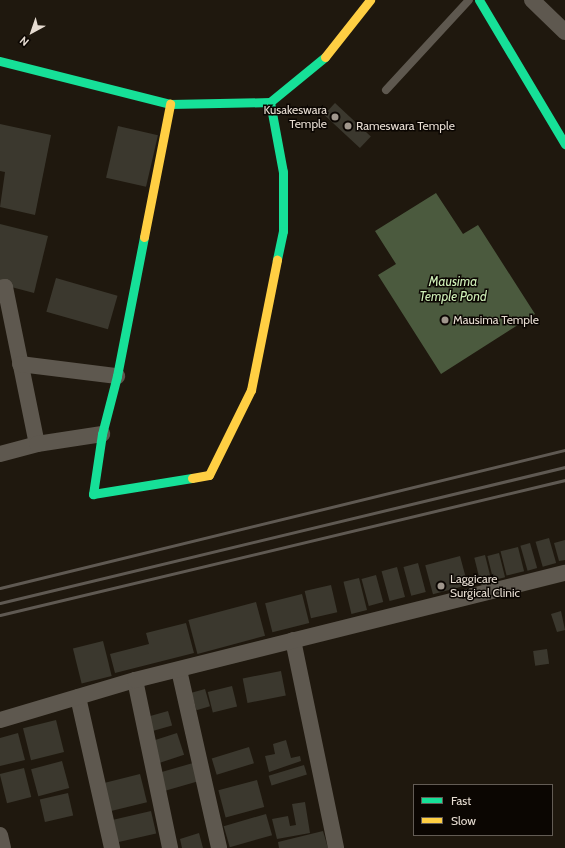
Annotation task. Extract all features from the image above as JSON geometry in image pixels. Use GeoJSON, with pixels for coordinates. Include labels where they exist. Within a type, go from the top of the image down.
{"type":"FeatureCollection","features":[{"type":"Feature","properties":{"kind":"street"},"geometry":{"type":"LineString","coordinates":[[0,61],[170,104],[270,102],[329,54],[370,0]]}},
{"type":"Feature","properties":{"kind":"street"},"geometry":{"type":"LineString","coordinates":[[479,0],[496,26],[565,144]]}},
{"type":"Feature","properties":{"kind":"street"},"geometry":{"type":"LineString","coordinates":[[532,0],[565,32]]}},
{"type":"Feature","properties":{"kind":"street"},"geometry":{"type":"LineString","coordinates":[[170,104],[117,376],[102,434],[93,494],[208,475],[251,390],[284,231],[283,172],[270,102]]}},
{"type":"Feature","properties":{"kind":"street"},"geometry":{"type":"LineString","coordinates":[[0,288],[5,287],[37,444]]}},
{"type":"Feature","properties":{"kind":"street"},"geometry":{"type":"LineString","coordinates":[[20,364],[117,376]]}},
{"type":"Feature","properties":{"kind":"street"},"geometry":{"type":"LineString","coordinates":[[0,454],[37,444],[102,434]]}},
{"type":"Feature","properties":{"kind":"street"},"geometry":{"type":"LineString","coordinates":[[0,720],[135,680],[565,573]]}},
{"type":"Feature","properties":{"kind":"street"},"geometry":{"type":"LineString","coordinates":[[293,640],[336,848]]}},
{"type":"Feature","properties":{"kind":"street"},"geometry":{"type":"LineString","coordinates":[[179,670],[218,848]]}},
{"type":"Feature","properties":{"kind":"street"},"geometry":{"type":"LineString","coordinates":[[135,680],[170,848]]}},
{"type":"Feature","properties":{"kind":"street"},"geometry":{"type":"LineString","coordinates":[[78,697],[112,848]]}},
{"type":"Feature","properties":{"kind":"street"},"geometry":{"type":"LineString","coordinates":[[0,835],[3,848]]}},
{"type":"Feature","properties":{"kind":"lane"},"geometry":{"type":"LineString","coordinates":[[386,90],[469,0]]}},
{"type":"Feature","properties":{"kind":"water","name":"Mausima Temple Pond"},"geometry":{"type":"Polygon","coordinates":[[[436,193],[463,234],[478,225],[535,314],[441,374],[378,275],[396,264],[375,231],[436,193]]]}},
{"type":"Feature","properties":{"kind":"building","name":"Rameswara Temple"},"geometry":{"type":"Polygon","coordinates":[[[335,103],[371,136],[360,148],[324,115],[335,103]]]}},
{"type":"Feature","properties":{"kind":"building"},"geometry":{"type":"Polygon","coordinates":[[[0,124],[51,135],[35,215],[0,207],[5,172],[0,171],[0,124]]]}},
{"type":"Feature","properties":{"kind":"building"},"geometry":{"type":"Polygon","coordinates":[[[118,126],[158,135],[146,187],[106,178],[118,126]]]}},
{"type":"Feature","properties":{"kind":"building"},"geometry":{"type":"Polygon","coordinates":[[[0,224],[48,236],[34,293],[0,284],[0,224]]]}},
{"type":"Feature","properties":{"kind":"building"},"geometry":{"type":"Polygon","coordinates":[[[56,278],[118,296],[108,329],[46,312],[56,278]]]}},
{"type":"Feature","properties":{"kind":"building"},"geometry":{"type":"Polygon","coordinates":[[[549,538],[556,563],[543,567],[536,542],[549,538]]]}},
{"type":"Feature","properties":{"kind":"building"},"geometry":{"type":"Polygon","coordinates":[[[565,540],[565,560],[559,561],[554,543],[565,540]]]}},
{"type":"Feature","properties":{"kind":"building"},"geometry":{"type":"Polygon","coordinates":[[[530,543],[537,568],[528,571],[520,546],[530,543]]]}},
{"type":"Feature","properties":{"kind":"building"},"geometry":{"type":"Polygon","coordinates":[[[518,547],[524,571],[507,576],[501,551],[518,547]]]}},
{"type":"Feature","properties":{"kind":"building"},"geometry":{"type":"Polygon","coordinates":[[[499,553],[505,577],[493,580],[487,556],[499,553]]]}},
{"type":"Feature","properties":{"kind":"building"},"geometry":{"type":"Polygon","coordinates":[[[485,555],[492,583],[481,586],[474,558],[485,555]]]}},
{"type":"Feature","properties":{"kind":"building"},"geometry":{"type":"Polygon","coordinates":[[[460,556],[468,585],[433,594],[425,565],[460,556]]]}},
{"type":"Feature","properties":{"kind":"building"},"geometry":{"type":"Polygon","coordinates":[[[418,563],[426,592],[411,596],[404,567],[418,563]]]}},
{"type":"Feature","properties":{"kind":"building"},"geometry":{"type":"Polygon","coordinates":[[[397,567],[405,597],[390,601],[382,571],[397,567]]]}},
{"type":"Feature","properties":{"kind":"building"},"geometry":{"type":"Polygon","coordinates":[[[376,575],[383,602],[369,606],[362,579],[376,575]]]}},
{"type":"Feature","properties":{"kind":"building"},"geometry":{"type":"Polygon","coordinates":[[[359,578],[367,610],[351,614],[343,582],[359,578]]]}},
{"type":"Feature","properties":{"kind":"building"},"geometry":{"type":"Polygon","coordinates":[[[331,585],[337,612],[311,618],[305,591],[331,585]]]}},
{"type":"Feature","properties":{"kind":"building"},"geometry":{"type":"Polygon","coordinates":[[[302,594],[309,623],[272,632],[265,603],[302,594]]]}},
{"type":"Feature","properties":{"kind":"building"},"geometry":{"type":"Polygon","coordinates":[[[256,602],[265,636],[197,654],[188,620],[256,602]]]}},
{"type":"Feature","properties":{"kind":"building"},"geometry":{"type":"Polygon","coordinates":[[[561,611],[565,630],[557,632],[551,614],[561,611]]]}},
{"type":"Feature","properties":{"kind":"building"},"geometry":{"type":"Polygon","coordinates":[[[186,623],[194,653],[115,673],[110,654],[149,644],[146,633],[186,623]]]}},
{"type":"Feature","properties":{"kind":"building"},"geometry":{"type":"Polygon","coordinates":[[[103,641],[112,676],[82,683],[73,648],[103,641]]]}},
{"type":"Feature","properties":{"kind":"building"},"geometry":{"type":"Polygon","coordinates":[[[547,649],[549,664],[535,666],[533,651],[547,649]]]}},
{"type":"Feature","properties":{"kind":"building"},"geometry":{"type":"Polygon","coordinates":[[[281,671],[286,696],[247,703],[243,678],[281,671]]]}},
{"type":"Feature","properties":{"kind":"building"},"geometry":{"type":"Polygon","coordinates":[[[232,686],[237,706],[213,712],[208,692],[232,686]]]}},
{"type":"Feature","properties":{"kind":"building"},"geometry":{"type":"Polygon","coordinates":[[[205,689],[210,706],[197,710],[192,693],[205,689]]]}},
{"type":"Feature","properties":{"kind":"building"},"geometry":{"type":"Polygon","coordinates":[[[168,711],[172,725],[149,732],[145,718],[168,711]]]}},
{"type":"Feature","properties":{"kind":"building"},"geometry":{"type":"Polygon","coordinates":[[[56,720],[64,752],[31,760],[23,728],[56,720]]]}},
{"type":"Feature","properties":{"kind":"building"},"geometry":{"type":"Polygon","coordinates":[[[18,733],[25,760],[0,766],[0,738],[18,733]]]}},
{"type":"Feature","properties":{"kind":"building"},"geometry":{"type":"Polygon","coordinates":[[[177,733],[184,755],[158,763],[151,741],[177,733]]]}},
{"type":"Feature","properties":{"kind":"building"},"geometry":{"type":"Polygon","coordinates":[[[286,740],[291,758],[300,756],[301,761],[269,772],[265,756],[275,754],[273,744],[286,740]]]}},
{"type":"Feature","properties":{"kind":"building"},"geometry":{"type":"Polygon","coordinates":[[[249,747],[254,763],[217,775],[212,758],[249,747]]]}},
{"type":"Feature","properties":{"kind":"building"},"geometry":{"type":"Polygon","coordinates":[[[62,761],[69,788],[38,796],[31,769],[62,761]]]}},
{"type":"Feature","properties":{"kind":"building"},"geometry":{"type":"Polygon","coordinates":[[[193,763],[198,781],[162,792],[156,773],[193,763]]]}},
{"type":"Feature","properties":{"kind":"building"},"geometry":{"type":"Polygon","coordinates":[[[304,765],[307,775],[272,785],[269,776],[304,765]]]}},
{"type":"Feature","properties":{"kind":"building"},"geometry":{"type":"Polygon","coordinates":[[[24,768],[31,797],[7,803],[0,774],[24,768]]]}},
{"type":"Feature","properties":{"kind":"building"},"geometry":{"type":"Polygon","coordinates":[[[140,774],[147,802],[111,811],[104,783],[140,774]]]}},
{"type":"Feature","properties":{"kind":"building"},"geometry":{"type":"Polygon","coordinates":[[[257,780],[264,807],[226,817],[218,790],[257,780]]]}},
{"type":"Feature","properties":{"kind":"building"},"geometry":{"type":"Polygon","coordinates":[[[68,793],[73,815],[45,822],[40,800],[68,793]]]}},
{"type":"Feature","properties":{"kind":"building"},"geometry":{"type":"Polygon","coordinates":[[[305,802],[310,833],[277,839],[272,819],[288,816],[290,826],[296,825],[292,804],[305,802]]]}},
{"type":"Feature","properties":{"kind":"building"},"geometry":{"type":"Polygon","coordinates":[[[151,811],[156,833],[114,843],[109,821],[151,811]]]}},
{"type":"Feature","properties":{"kind":"building"},"geometry":{"type":"Polygon","coordinates":[[[266,814],[272,835],[230,847],[224,826],[266,814]]]}},
{"type":"Feature","properties":{"kind":"building"},"geometry":{"type":"Polygon","coordinates":[[[323,831],[328,848],[279,848],[278,842],[323,831]]]}},
{"type":"Feature","properties":{"kind":"building"},"geometry":{"type":"Polygon","coordinates":[[[199,833],[203,848],[182,848],[180,839],[199,833]]]}},
{"type":"Feature","properties":{"kind":"railway"},"geometry":{"type":"LineString","coordinates":[[0,588],[565,450]]}},
{"type":"Feature","properties":{"kind":"railway"},"geometry":{"type":"LineString","coordinates":[[0,603],[565,467]]}},
{"type":"Feature","properties":{"kind":"railway"},"geometry":{"type":"LineString","coordinates":[[0,615],[565,480]]}},
{"type":"Feature","properties":{"kind":"traffic: fast"},"geometry":{"type":"LineString","coordinates":[[479,0],[565,144]]}},
{"type":"Feature","properties":{"kind":"traffic: fast"},"geometry":{"type":"LineString","coordinates":[[0,61],[170,104],[270,102],[325,57]]}},
{"type":"Feature","properties":{"kind":"traffic: fast"},"geometry":{"type":"LineString","coordinates":[[270,102],[283,172],[283,231],[277,260]]}},
{"type":"Feature","properties":{"kind":"traffic: fast"},"geometry":{"type":"LineString","coordinates":[[144,237],[117,376],[102,434],[93,494],[192,478]]}},
{"type":"Feature","properties":{"kind":"traffic: slow"},"geometry":{"type":"LineString","coordinates":[[325,57],[370,0]]}},
{"type":"Feature","properties":{"kind":"traffic: slow"},"geometry":{"type":"LineString","coordinates":[[144,237],[170,104]]}},
{"type":"Feature","properties":{"kind":"traffic: slow"},"geometry":{"type":"LineString","coordinates":[[192,478],[209,475],[251,390],[277,260]]}},
{"type":"Feature","properties":{"kind":"place","name":"Kusakeswara Temple"},"geometry":{"type":"Point","coordinates":[335,117]}},
{"type":"Feature","properties":{"kind":"place","name":"Rameswara Temple"},"geometry":{"type":"Point","coordinates":[348,126]}},
{"type":"Feature","properties":{"kind":"place","name":"Mausima Temple"},"geometry":{"type":"Point","coordinates":[445,320]}},
{"type":"Feature","properties":{"kind":"place","name":"Laggicare Surgical Clinic"},"geometry":{"type":"Point","coordinates":[441,586]}}]}
